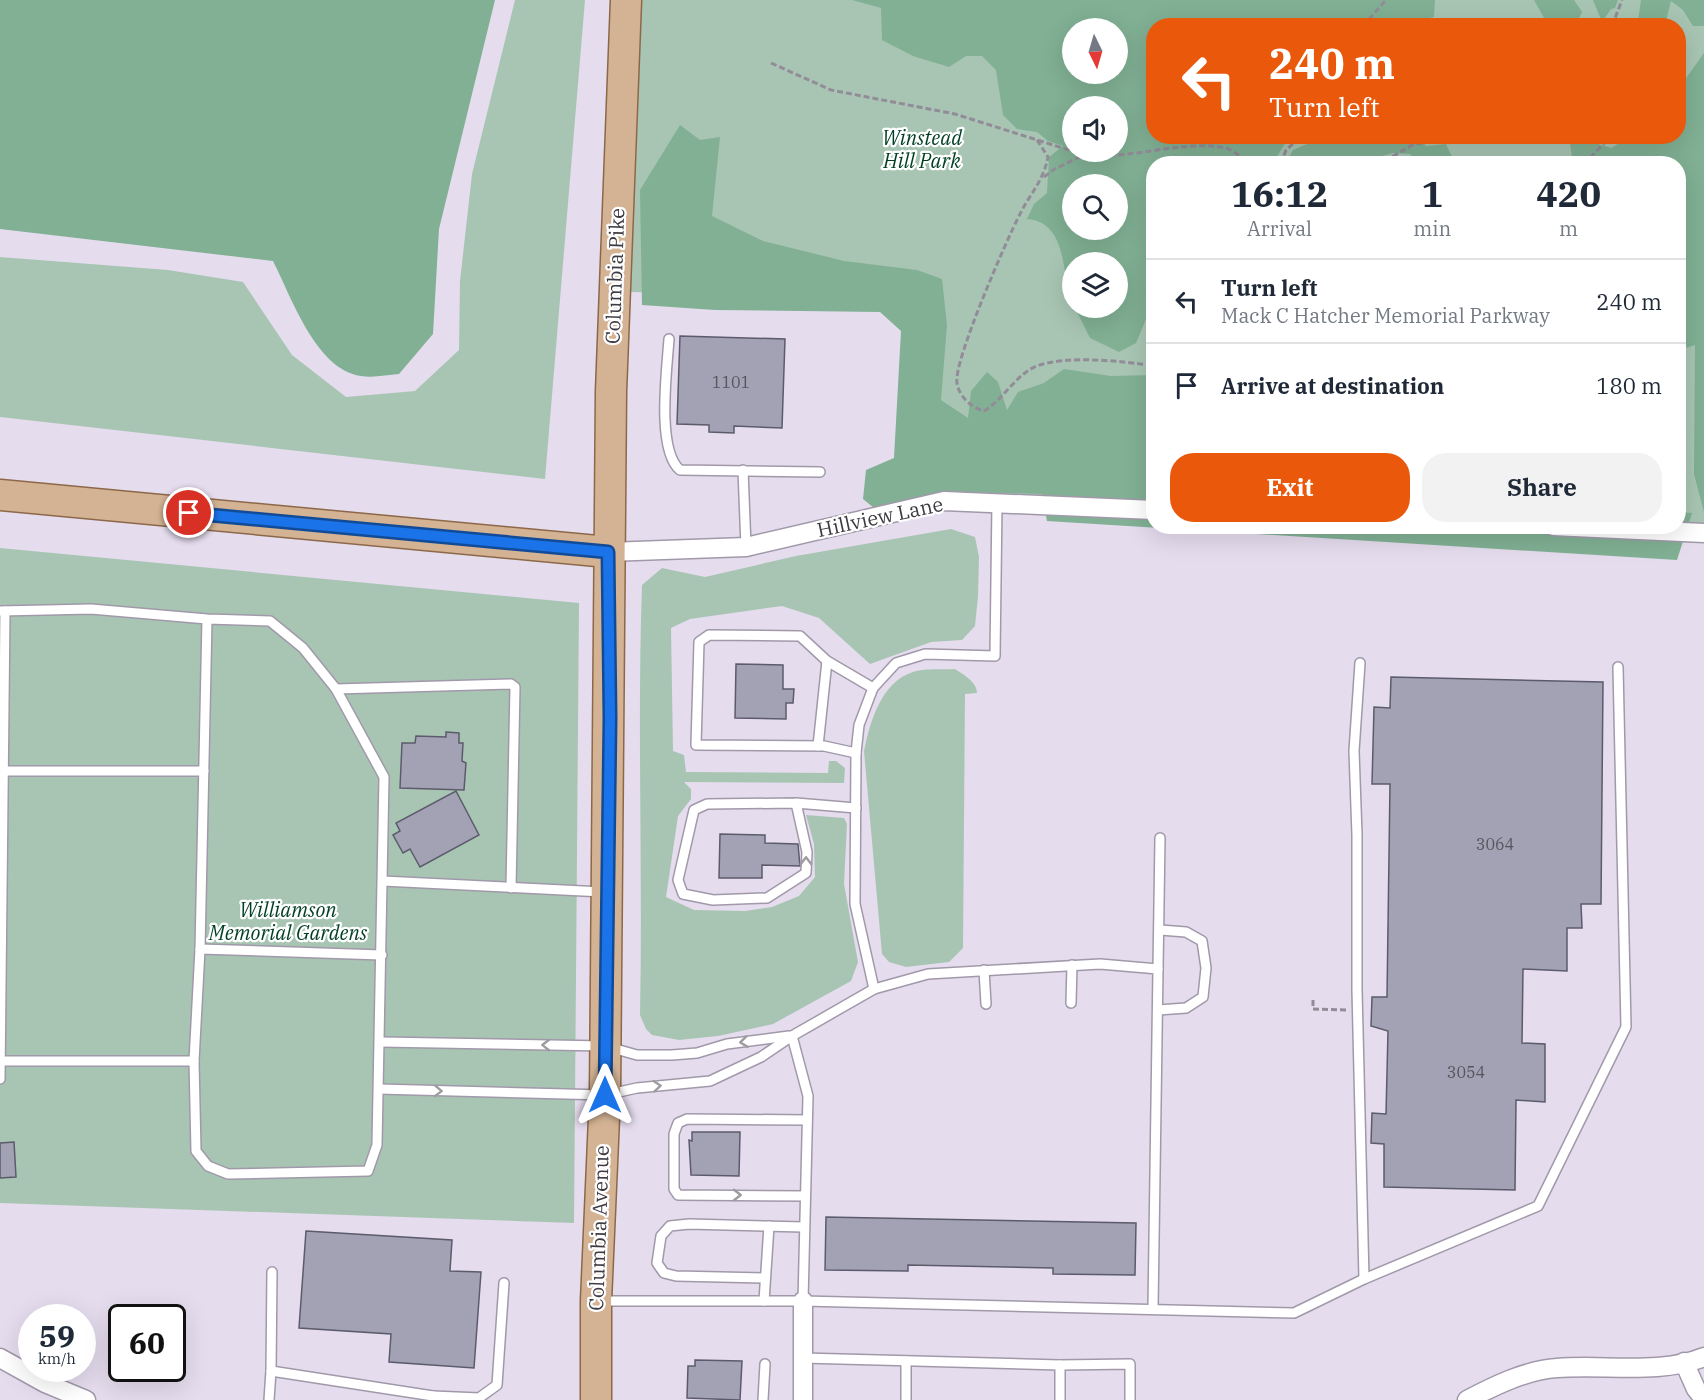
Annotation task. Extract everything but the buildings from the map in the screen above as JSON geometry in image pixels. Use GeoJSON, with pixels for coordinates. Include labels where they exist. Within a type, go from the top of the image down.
{"type":"FeatureCollection","features":[{"type":"Feature","properties":{"kind":"main road","name":"Columbia Pike"},"geometry":{"type":"LineString","coordinates":[[608,552],[611,392],[626,0]]}},
{"type":"Feature","properties":{"kind":"main road"},"geometry":{"type":"LineString","coordinates":[[0,495],[608,552]]}},
{"type":"Feature","properties":{"kind":"main road","name":"Columbia Avenue"},"geometry":{"type":"LineString","coordinates":[[596,1400],[596,1301],[605,1095],[610,718],[608,552]]}},
{"type":"Feature","properties":{"kind":"street","name":"Hillview Lane"},"geometry":{"type":"LineString","coordinates":[[608,552],[746,547],[941,501],[1146,510]]}},
{"type":"Feature","properties":{"kind":"street"},"geometry":{"type":"LineString","coordinates":[[1686,532],[1704,533]]}},
{"type":"Feature","properties":{"kind":"street"},"geometry":{"type":"LineString","coordinates":[[803,1301],[803,1400]]}},
{"type":"Feature","properties":{"kind":"street"},"geometry":{"type":"LineString","coordinates":[[1467,1400],[1523,1375],[1555,1368],[1657,1366],[1704,1357]]}},
{"type":"Feature","properties":{"kind":"street"},"geometry":{"type":"LineString","coordinates":[[0,1358],[56,1394],[86,1400]]}},
{"type":"Feature","properties":{"kind":"street"},"geometry":{"type":"LineString","coordinates":[[1684,1362],[1696,1389],[1704,1399]]}},
{"type":"Feature","properties":{"kind":"lane"},"geometry":{"type":"LineString","coordinates":[[669,339],[665,419],[674,464],[680,470],[820,472]]}},
{"type":"Feature","properties":{"kind":"lane"},"geometry":{"type":"LineString","coordinates":[[743,470],[746,547]]}},
{"type":"Feature","properties":{"kind":"lane"},"geometry":{"type":"LineString","coordinates":[[874,989],[855,904],[856,753],[859,725],[873,688],[896,663],[925,654],[994,656],[997,503]]}},
{"type":"Feature","properties":{"kind":"lane"},"geometry":{"type":"LineString","coordinates":[[0,1079],[2,810],[5,771],[2,611],[91,609],[207,619],[270,621],[303,648],[336,689],[384,777],[381,1042],[377,1145],[368,1171],[228,1174],[208,1166],[196,1151],[194,1061],[200,949],[207,619]]}},
{"type":"Feature","properties":{"kind":"lane"},"geometry":{"type":"LineString","coordinates":[[856,753],[818,746],[696,745],[699,642],[709,635],[800,636],[827,660],[873,688]]}},
{"type":"Feature","properties":{"kind":"lane"},"geometry":{"type":"LineString","coordinates":[[818,746],[827,660]]}},
{"type":"Feature","properties":{"kind":"lane"},"geometry":{"type":"LineString","coordinates":[[1360,663],[1354,751],[1357,1010],[1364,1279]]}},
{"type":"Feature","properties":{"kind":"lane"},"geometry":{"type":"LineString","coordinates":[[596,1301],[803,1301],[1294,1313],[1364,1279],[1538,1206],[1626,1027],[1618,667]]}},
{"type":"Feature","properties":{"kind":"lane"},"geometry":{"type":"LineString","coordinates":[[336,689],[511,684],[515,687],[511,888]]}},
{"type":"Feature","properties":{"kind":"lane"},"geometry":{"type":"LineString","coordinates":[[5,771],[204,771]]}},
{"type":"Feature","properties":{"kind":"lane"},"geometry":{"type":"LineString","coordinates":[[796,804],[807,852],[806,873],[767,898],[713,900],[683,894],[678,880],[694,810],[707,804],[796,804],[856,808]]}},
{"type":"Feature","properties":{"kind":"lane"},"geometry":{"type":"LineString","coordinates":[[1152,1308],[1160,838]]}},
{"type":"Feature","properties":{"kind":"lane"},"geometry":{"type":"LineString","coordinates":[[383,881],[606,893]]}},
{"type":"Feature","properties":{"kind":"lane"},"geometry":{"type":"LineString","coordinates":[[1158,1010],[1186,1008],[1203,997],[1206,968],[1202,941],[1186,932],[1160,930]]}},
{"type":"Feature","properties":{"kind":"lane"},"geometry":{"type":"LineString","coordinates":[[200,949],[382,955]]}},
{"type":"Feature","properties":{"kind":"lane"},"geometry":{"type":"LineString","coordinates":[[379,1089],[605,1095],[710,1081],[761,1057],[792,1036],[874,989],[928,974],[1100,964],[1158,969]]}},
{"type":"Feature","properties":{"kind":"lane"},"geometry":{"type":"LineString","coordinates":[[1071,1003],[1072,965]]}},
{"type":"Feature","properties":{"kind":"lane"},"geometry":{"type":"LineString","coordinates":[[984,970],[986,1005]]}},
{"type":"Feature","properties":{"kind":"lane"},"geometry":{"type":"LineString","coordinates":[[381,1042],[605,1046],[638,1055],[672,1055],[697,1053],[727,1044],[792,1036]]}},
{"type":"Feature","properties":{"kind":"lane"},"geometry":{"type":"LineString","coordinates":[[792,1036],[808,1096],[803,1301]]}},
{"type":"Feature","properties":{"kind":"lane"},"geometry":{"type":"LineString","coordinates":[[0,1061],[194,1061]]}},
{"type":"Feature","properties":{"kind":"lane"},"geometry":{"type":"LineString","coordinates":[[805,1196],[678,1195],[674,1188],[675,1134],[678,1124],[687,1119],[807,1120]]}},
{"type":"Feature","properties":{"kind":"lane"},"geometry":{"type":"LineString","coordinates":[[765,1278],[676,1276],[664,1273],[657,1263],[662,1236],[670,1226],[804,1227]]}},
{"type":"Feature","properties":{"kind":"lane"},"geometry":{"type":"LineString","coordinates":[[764,1301],[769,1226]]}},
{"type":"Feature","properties":{"kind":"lane"},"geometry":{"type":"LineString","coordinates":[[269,1400],[272,1272]]}},
{"type":"Feature","properties":{"kind":"lane"},"geometry":{"type":"LineString","coordinates":[[271,1371],[433,1398],[479,1398],[497,1385],[504,1282]]}},
{"type":"Feature","properties":{"kind":"lane"},"geometry":{"type":"LineString","coordinates":[[803,1358],[1060,1365],[1130,1364],[1130,1400]]}},
{"type":"Feature","properties":{"kind":"lane"},"geometry":{"type":"LineString","coordinates":[[906,1361],[906,1400]]}},
{"type":"Feature","properties":{"kind":"lane"},"geometry":{"type":"LineString","coordinates":[[763,1400],[765,1364]]}},
{"type":"Feature","properties":{"kind":"lane"},"geometry":{"type":"LineString","coordinates":[[1060,1365],[1060,1400]]}},
{"type":"Feature","properties":{"kind":"path"},"geometry":{"type":"LineString","coordinates":[[1370,18],[1386,0]]}},
{"type":"Feature","properties":{"kind":"path"},"geometry":{"type":"LineString","coordinates":[[1615,18],[1622,0]]}},
{"type":"Feature","properties":{"kind":"path"},"geometry":{"type":"LineString","coordinates":[[771,63],[831,90],[956,114],[1017,131],[1062,148]]}},
{"type":"Feature","properties":{"kind":"path"},"geometry":{"type":"LineString","coordinates":[[1037,140],[1048,157],[1043,178]]}},
{"type":"Feature","properties":{"kind":"path"},"geometry":{"type":"LineString","coordinates":[[1284,156],[1286,150],[1293,144]]}},
{"type":"Feature","properties":{"kind":"path"},"geometry":{"type":"LineString","coordinates":[[1394,156],[1417,144]]}},
{"type":"Feature","properties":{"kind":"path"},"geometry":{"type":"LineString","coordinates":[[1592,156],[1603,144]]}},
{"type":"Feature","properties":{"kind":"path"},"geometry":{"type":"LineString","coordinates":[[1128,152],[1199,147],[1228,148],[1237,156]]}},
{"type":"Feature","properties":{"kind":"path"},"geometry":{"type":"LineString","coordinates":[[1070,162],[1043,178],[1020,213],[959,360],[957,384],[966,401],[975,409],[984,411],[995,404],[1019,378],[1037,366],[1065,362],[1146,366]]}},
{"type":"Feature","properties":{"kind":"path"},"geometry":{"type":"LineString","coordinates":[[1313,1000],[1313,1009],[1357,1010]]}},
{"type":"Feature","properties":{"kind":"green space"},"geometry":{"type":"Polygon","coordinates":[[[0,0],[495,0],[439,229],[433,334],[399,374],[361,376],[345,371],[331,360],[307,329],[273,261],[0,229],[0,0]]]}},
{"type":"Feature","properties":{"kind":"green space"},"geometry":{"type":"Polygon","coordinates":[[[515,0],[585,0],[545,479],[0,417],[0,257],[168,270],[243,282],[292,355],[346,397],[415,391],[459,350],[460,281],[472,174],[515,0]]]}},
{"type":"Feature","properties":{"kind":"green space","name":"Winstead Hill Park"},"geometry":{"type":"Polygon","coordinates":[[[629,0],[1704,0],[1704,528],[1686,527],[1686,156],[1146,156],[1146,504],[900,505],[908,298],[630,292],[629,0]]]}},
{"type":"Feature","properties":{"kind":"green space"},"geometry":{"type":"Polygon","coordinates":[[[852,0],[1435,0],[1434,17],[1429,18],[1146,18],[1146,144],[1285,144],[1277,156],[1146,156],[1146,319],[1136,343],[1119,352],[1090,338],[1080,318],[1128,318],[1128,252],[1062,252],[1062,256],[1050,229],[1040,222],[1027,219],[1034,204],[1047,193],[1049,157],[1062,147],[1062,162],[1128,162],[1128,96],[1062,96],[1062,146],[1048,141],[1037,132],[1017,129],[1003,115],[996,70],[982,56],[966,56],[949,67],[913,56],[882,40],[881,8],[852,0]]]}},
{"type":"Feature","properties":{"kind":"green space"},"geometry":{"type":"Polygon","coordinates":[[[1534,0],[1574,0],[1582,12],[1579,18],[1544,18],[1534,0]]]}},
{"type":"Feature","properties":{"kind":"green space"},"geometry":{"type":"Polygon","coordinates":[[[1593,0],[1618,0],[1615,8],[1611,9],[1605,18],[1600,18],[1593,0]]]}},
{"type":"Feature","properties":{"kind":"green space"},"geometry":{"type":"Polygon","coordinates":[[[1641,0],[1704,0],[1704,26],[1693,26],[1683,10],[1671,1],[1667,18],[1638,18],[1641,0]]]}},
{"type":"Feature","properties":{"kind":"green space"},"geometry":{"type":"Polygon","coordinates":[[[1704,53],[1704,512],[1694,474],[1695,345],[1686,348],[1686,156],[1572,156],[1570,144],[1598,144],[1611,148],[1618,144],[1686,144],[1686,78],[1704,53]]]}},
{"type":"Feature","properties":{"kind":"green space"},"geometry":{"type":"Polygon","coordinates":[[[680,125],[700,140],[720,137],[712,216],[763,241],[844,261],[917,270],[942,279],[947,325],[941,400],[968,418],[971,391],[987,372],[998,382],[1007,410],[1018,392],[1044,383],[1064,369],[1111,376],[1146,375],[1146,527],[1047,521],[1042,494],[959,492],[874,508],[863,499],[866,470],[894,458],[901,331],[880,312],[715,310],[642,305],[640,190],[680,125]]]}},
{"type":"Feature","properties":{"kind":"green space"},"geometry":{"type":"Polygon","coordinates":[[[1307,144],[1424,144],[1426,146],[1446,144],[1452,156],[1411,156],[1411,154],[1393,153],[1382,156],[1290,156],[1293,150],[1307,144]]]}},
{"type":"Feature","properties":{"kind":"green space"},"geometry":{"type":"Polygon","coordinates":[[[1686,513],[1692,513],[1686,532],[1686,513]]]}},
{"type":"Feature","properties":{"kind":"green space"},"geometry":{"type":"Polygon","coordinates":[[[951,529],[975,537],[979,557],[975,626],[962,640],[931,642],[870,664],[819,618],[782,606],[690,619],[671,628],[673,751],[684,755],[686,772],[828,773],[829,761],[836,761],[845,768],[844,783],[684,782],[691,789],[691,799],[678,816],[666,897],[694,910],[745,911],[772,907],[799,896],[815,877],[814,844],[806,815],[844,818],[847,824],[844,884],[858,962],[851,981],[773,1024],[718,1036],[679,1040],[652,1035],[646,1029],[640,1015],[642,585],[662,568],[705,577],[796,556],[951,529]]]}},
{"type":"Feature","properties":{"kind":"green space"},"geometry":{"type":"Polygon","coordinates":[[[1257,534],[1685,534],[1677,560],[1257,534]]]}},
{"type":"Feature","properties":{"kind":"green space","name":"Williamson Memorial Gardens"},"geometry":{"type":"Polygon","coordinates":[[[0,548],[579,603],[574,1223],[0,1203],[0,548]]]}},
{"type":"Feature","properties":{"kind":"green space"},"geometry":{"type":"Polygon","coordinates":[[[955,669],[972,682],[977,693],[965,694],[963,948],[949,962],[906,967],[889,962],[882,954],[864,751],[879,704],[893,684],[913,672],[955,669]]]}},
{"type":"Feature","properties":{"kind":"route"},"geometry":{"type":"LineString","coordinates":[[189,513],[608,552],[610,718],[605,1095]]}}]}
